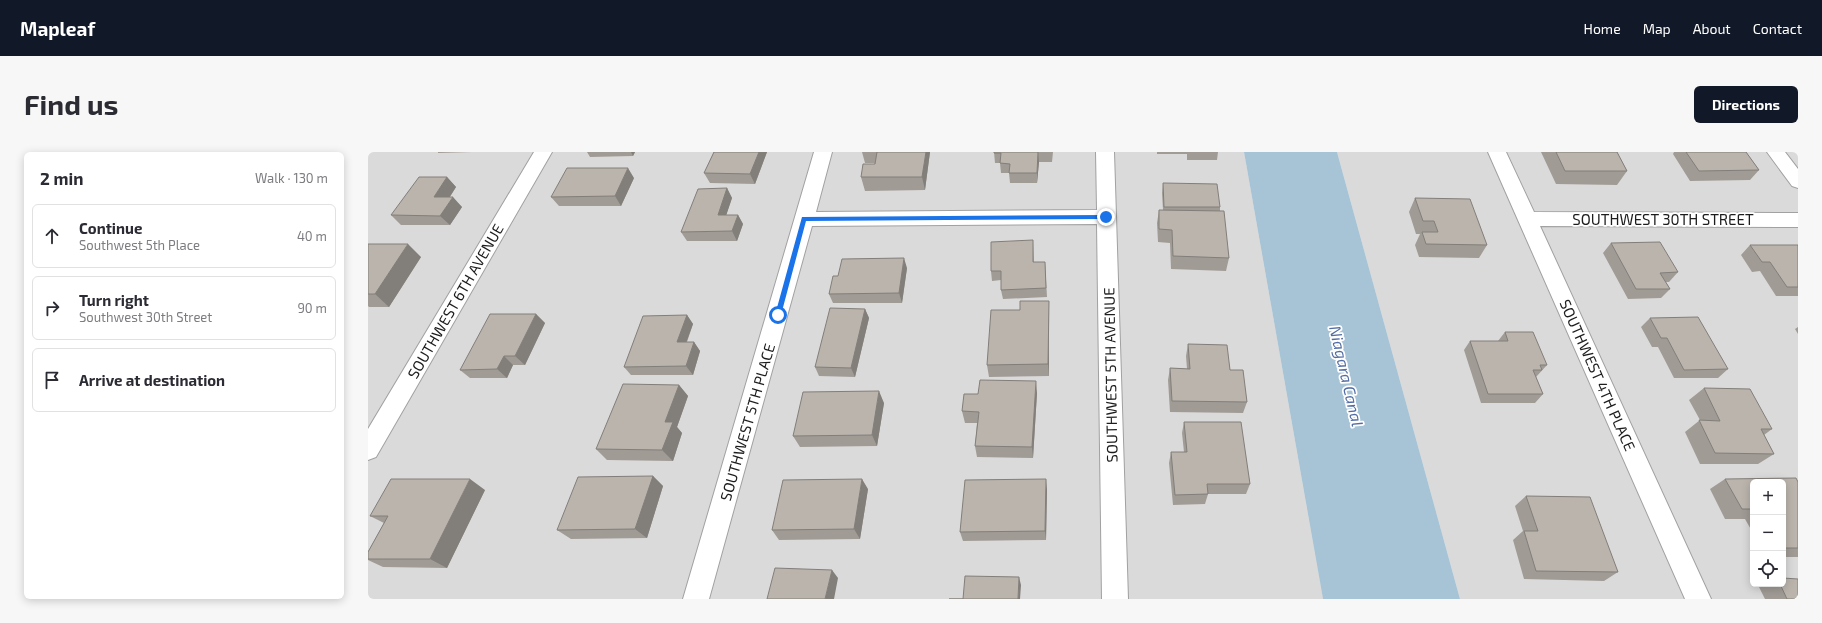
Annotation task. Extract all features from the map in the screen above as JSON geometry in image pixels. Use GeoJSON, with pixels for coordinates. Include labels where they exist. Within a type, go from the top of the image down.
{"type":"FeatureCollection","features":[{"type":"Feature","properties":{"kind":"street","name":"SOUTHWEST 6TH AVENUE"},"geometry":{"type":"LineString","coordinates":[[368,450],[543,152]]}},
{"type":"Feature","properties":{"kind":"street","name":"SOUTHWEST 5TH PLACE"},"geometry":{"type":"LineString","coordinates":[[696,599],[778,315],[823,152]]}},
{"type":"Feature","properties":{"kind":"street","name":"SOUTHWEST 5TH AVENUE"},"geometry":{"type":"LineString","coordinates":[[1105,152],[1115,599]]}},
{"type":"Feature","properties":{"kind":"street","name":"SOUTHWEST 4TH PLACE"},"geometry":{"type":"LineString","coordinates":[[1497,152],[1698,599]]}},
{"type":"Feature","properties":{"kind":"street"},"geometry":{"type":"LineString","coordinates":[[1776,152],[1798,182]]}},
{"type":"Feature","properties":{"kind":"street"},"geometry":{"type":"LineString","coordinates":[[804,219],[1106,217]]}},
{"type":"Feature","properties":{"kind":"street","name":"SOUTHWEST 30TH STREET"},"geometry":{"type":"LineString","coordinates":[[1528,219],[1798,220]]}},
{"type":"Feature","properties":{"kind":"shaded area"},"geometry":{"type":"Polygon","coordinates":[[[368,152],[1244,152],[1323,599],[368,599],[368,152]]]}},
{"type":"Feature","properties":{"kind":"shaded area"},"geometry":{"type":"Polygon","coordinates":[[[1337,152],[1798,152],[1798,599],[1460,599],[1337,152]]]}},
{"type":"Feature","properties":{"kind":"water","name":"Niagara Canal"},"geometry":{"type":"Polygon","coordinates":[[[1244,152],[1337,152],[1460,599],[1323,599],[1244,152]]]}},
{"type":"Feature","properties":{"kind":"building"},"geometry":{"type":"Polygon","coordinates":[[[714,152],[759,152],[750,174],[704,173],[714,152]]]}},
{"type":"Feature","properties":{"kind":"building"},"geometry":{"type":"Polygon","coordinates":[[[877,152],[926,152],[922,177],[861,177],[863,164],[875,164],[877,152]]]}},
{"type":"Feature","properties":{"kind":"building"},"geometry":{"type":"Polygon","coordinates":[[[994,152],[1038,152],[1037,173],[1009,173],[1010,164],[1000,163],[1001,153],[994,152]]]}},
{"type":"Feature","properties":{"kind":"building"},"geometry":{"type":"Polygon","coordinates":[[[1556,152],[1617,152],[1627,171],[1565,171],[1556,152]]]}},
{"type":"Feature","properties":{"kind":"building"},"geometry":{"type":"Polygon","coordinates":[[[1686,152],[1746,152],[1759,170],[1699,171],[1686,152]]]}},
{"type":"Feature","properties":{"kind":"building"},"geometry":{"type":"Polygon","coordinates":[[[567,168],[628,168],[615,196],[551,197],[567,168]]]}},
{"type":"Feature","properties":{"kind":"building"},"geometry":{"type":"Polygon","coordinates":[[[419,177],[447,177],[434,197],[453,197],[440,216],[391,215],[419,177]]]}},
{"type":"Feature","properties":{"kind":"building"},"geometry":{"type":"Polygon","coordinates":[[[1163,183],[1217,184],[1220,207],[1164,207],[1163,183]]]}},
{"type":"Feature","properties":{"kind":"building"},"geometry":{"type":"Polygon","coordinates":[[[727,188],[718,215],[738,215],[732,231],[681,232],[698,189],[727,188]]]}},
{"type":"Feature","properties":{"kind":"building"},"geometry":{"type":"Polygon","coordinates":[[[1415,198],[1470,199],[1487,245],[1426,244],[1422,232],[1438,232],[1434,221],[1423,221],[1415,198]]]}},
{"type":"Feature","properties":{"kind":"building"},"geometry":{"type":"Polygon","coordinates":[[[1159,210],[1224,211],[1229,258],[1173,256],[1172,230],[1159,229],[1159,210]]]}},
{"type":"Feature","properties":{"kind":"building"},"geometry":{"type":"Polygon","coordinates":[[[1033,240],[1033,262],[1045,262],[1046,288],[1001,290],[1001,271],[991,271],[991,242],[1033,240]]]}},
{"type":"Feature","properties":{"kind":"building"},"geometry":{"type":"Polygon","coordinates":[[[1660,242],[1678,272],[1660,273],[1670,289],[1636,289],[1611,243],[1660,242]]]}},
{"type":"Feature","properties":{"kind":"building"},"geometry":{"type":"Polygon","coordinates":[[[368,244],[408,244],[375,294],[368,294],[368,244]]]}},
{"type":"Feature","properties":{"kind":"building"},"geometry":{"type":"Polygon","coordinates":[[[1750,245],[1798,245],[1798,287],[1787,287],[1770,262],[1762,262],[1750,245]]]}},
{"type":"Feature","properties":{"kind":"building"},"geometry":{"type":"Polygon","coordinates":[[[904,258],[899,293],[829,294],[833,276],[838,276],[842,259],[904,258]]]}},
{"type":"Feature","properties":{"kind":"building"},"geometry":{"type":"Polygon","coordinates":[[[1020,301],[1049,301],[1048,364],[987,365],[991,310],[1020,310],[1020,301]]]}},
{"type":"Feature","properties":{"kind":"building"},"geometry":{"type":"Polygon","coordinates":[[[830,308],[865,309],[851,368],[815,367],[830,308]]]}},
{"type":"Feature","properties":{"kind":"building"},"geometry":{"type":"Polygon","coordinates":[[[490,314],[536,314],[515,356],[504,356],[497,369],[460,370],[490,314]]]}},
{"type":"Feature","properties":{"kind":"building"},"geometry":{"type":"Polygon","coordinates":[[[687,315],[677,342],[694,342],[686,366],[624,367],[643,316],[687,315]]]}},
{"type":"Feature","properties":{"kind":"building"},"geometry":{"type":"Polygon","coordinates":[[[1698,317],[1728,369],[1684,370],[1667,338],[1661,338],[1650,318],[1698,317]]]}},
{"type":"Feature","properties":{"kind":"building"},"geometry":{"type":"Polygon","coordinates":[[[1505,332],[1533,332],[1547,365],[1540,365],[1542,370],[1533,370],[1543,394],[1488,394],[1470,341],[1508,341],[1505,332]]]}},
{"type":"Feature","properties":{"kind":"building"},"geometry":{"type":"Polygon","coordinates":[[[1188,344],[1227,345],[1230,370],[1243,370],[1247,402],[1172,401],[1170,368],[1190,369],[1188,344]]]}},
{"type":"Feature","properties":{"kind":"building"},"geometry":{"type":"Polygon","coordinates":[[[980,380],[1036,381],[1032,447],[975,446],[979,412],[962,411],[964,394],[978,394],[980,380]]]}},
{"type":"Feature","properties":{"kind":"building"},"geometry":{"type":"Polygon","coordinates":[[[623,384],[679,385],[665,422],[673,422],[662,450],[596,449],[623,384]]]}},
{"type":"Feature","properties":{"kind":"building"},"geometry":{"type":"Polygon","coordinates":[[[1704,388],[1750,389],[1772,429],[1761,429],[1774,454],[1715,453],[1699,420],[1720,421],[1704,388]]]}},
{"type":"Feature","properties":{"kind":"building"},"geometry":{"type":"Polygon","coordinates":[[[879,391],[872,435],[793,436],[803,392],[879,391]]]}},
{"type":"Feature","properties":{"kind":"building"},"geometry":{"type":"Polygon","coordinates":[[[1184,422],[1241,422],[1250,484],[1207,484],[1208,494],[1175,495],[1171,452],[1187,452],[1184,422]]]}},
{"type":"Feature","properties":{"kind":"building"},"geometry":{"type":"Polygon","coordinates":[[[653,476],[635,529],[557,530],[578,477],[653,476]]]}},
{"type":"Feature","properties":{"kind":"building"},"geometry":{"type":"Polygon","coordinates":[[[1796,478],[1798,482],[1798,548],[1786,548],[1786,479],[1750,479],[1750,509],[1742,509],[1725,479],[1796,478]]]}},
{"type":"Feature","properties":{"kind":"building"},"geometry":{"type":"Polygon","coordinates":[[[391,479],[470,479],[430,559],[368,559],[368,552],[388,516],[370,516],[391,479]]]}},
{"type":"Feature","properties":{"kind":"building"},"geometry":{"type":"Polygon","coordinates":[[[862,479],[854,529],[772,530],[783,480],[862,479]]]}},
{"type":"Feature","properties":{"kind":"building"},"geometry":{"type":"Polygon","coordinates":[[[1046,479],[1045,531],[960,532],[965,480],[1046,479]]]}},
{"type":"Feature","properties":{"kind":"building"},"geometry":{"type":"Polygon","coordinates":[[[1526,496],[1590,497],[1618,572],[1536,571],[1524,531],[1538,531],[1526,496]]]}},
{"type":"Feature","properties":{"kind":"building"},"geometry":{"type":"Polygon","coordinates":[[[775,568],[832,570],[825,599],[767,599],[775,568]]]}},
{"type":"Feature","properties":{"kind":"building"},"geometry":{"type":"Polygon","coordinates":[[[965,576],[1019,577],[1018,599],[963,599],[965,576]]]}},
{"type":"Feature","properties":{"kind":"building"},"geometry":{"type":"Polygon","coordinates":[[[1786,578],[1798,579],[1798,599],[1787,599],[1781,587],[1786,587],[1786,578]]]}},
{"type":"Feature","properties":{"kind":"route"},"geometry":{"type":"LineString","coordinates":[[778,315],[804,219],[1106,217]]}}]}
